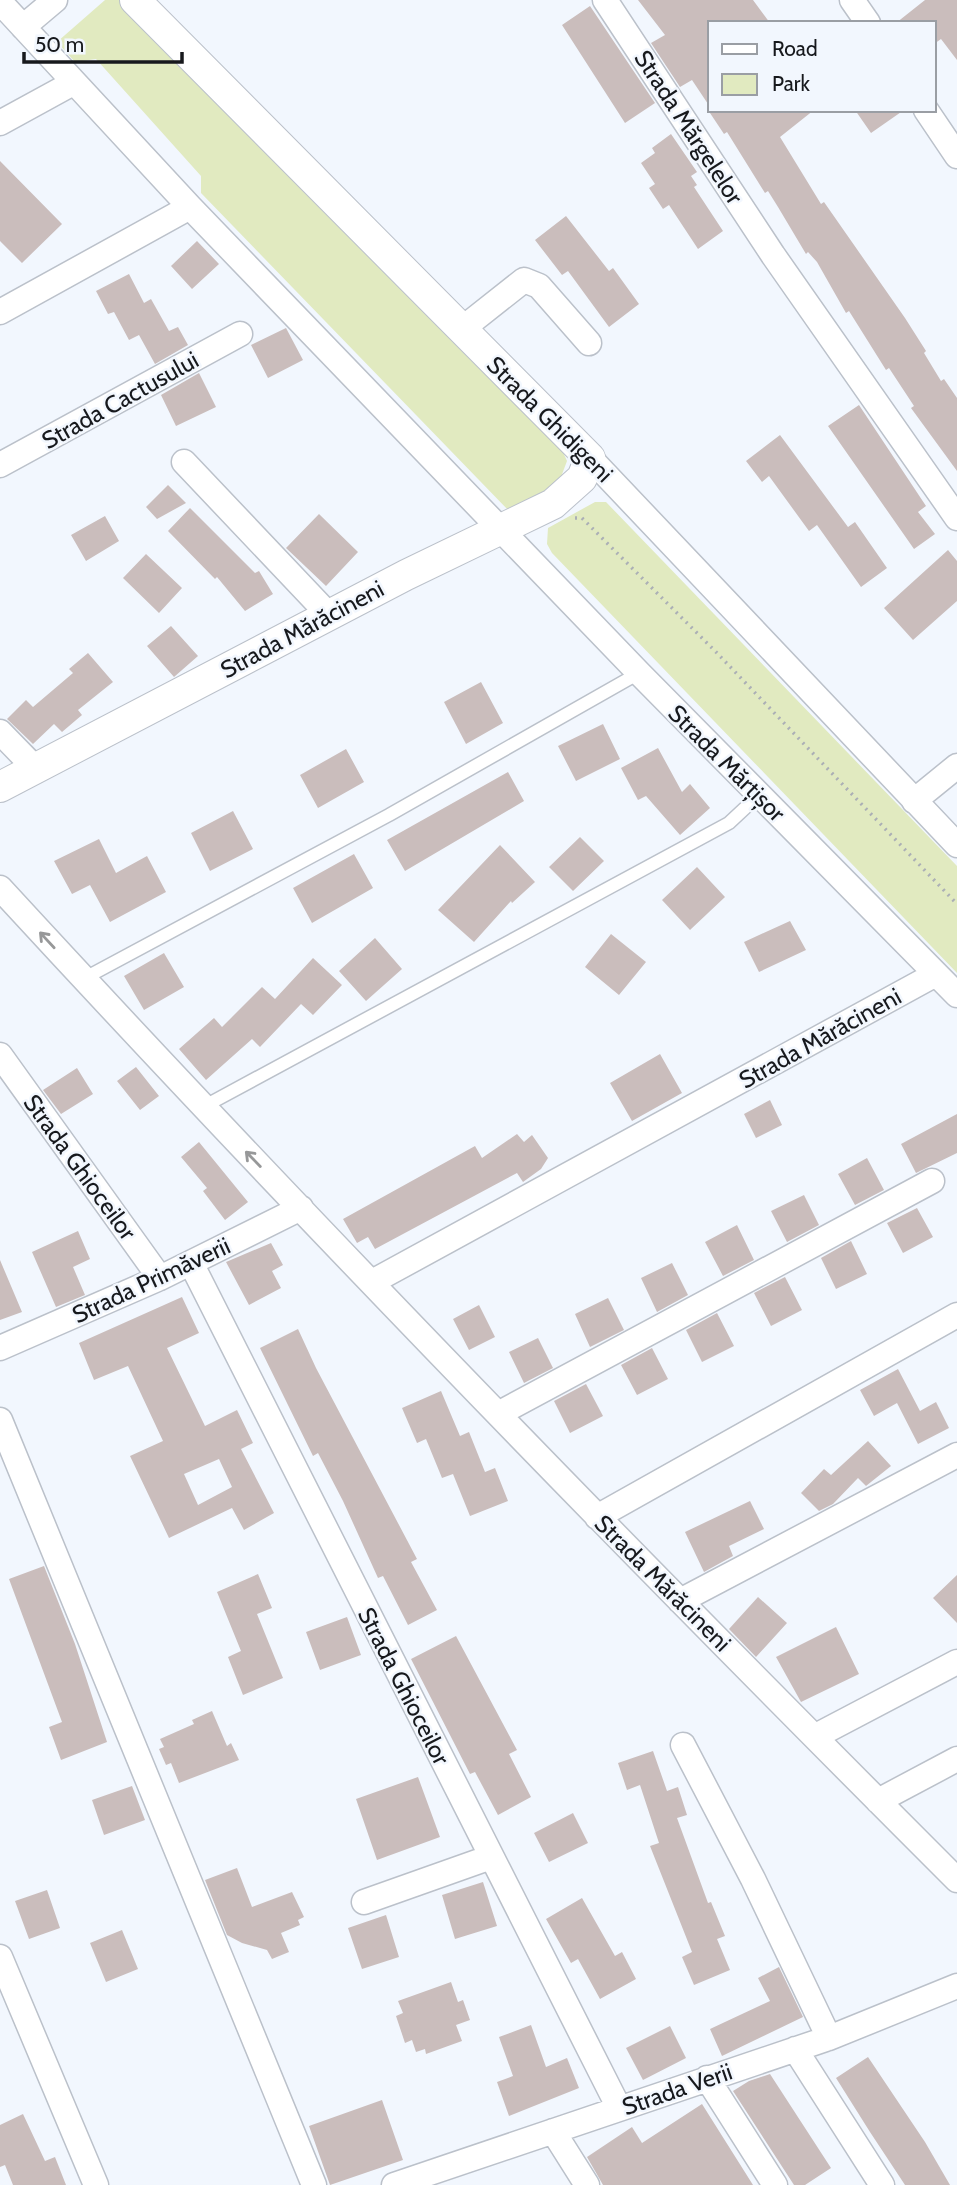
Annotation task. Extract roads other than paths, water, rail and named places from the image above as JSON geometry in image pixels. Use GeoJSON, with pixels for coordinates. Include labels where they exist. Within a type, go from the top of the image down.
{"type":"FeatureCollection","features":[{"type":"Feature","properties":{"kind":"street"},"geometry":{"type":"LineString","coordinates":[[23,27],[55,0]]}},
{"type":"Feature","properties":{"kind":"street","name":"Strada Ghidigeni"},"geometry":{"type":"LineString","coordinates":[[135,0],[590,458],[957,845]]}},
{"type":"Feature","properties":{"kind":"street","name":"Strada Mărgelelor"},"geometry":{"type":"LineString","coordinates":[[605,0],[773,255],[957,518]]}},
{"type":"Feature","properties":{"kind":"street"},"geometry":{"type":"LineString","coordinates":[[852,0],[867,21]]}},
{"type":"Feature","properties":{"kind":"street","name":"Strada Mărțișor"},"geometry":{"type":"LineString","coordinates":[[0,2],[190,207],[639,674],[957,995]]}},
{"type":"Feature","properties":{"kind":"street"},"geometry":{"type":"LineString","coordinates":[[0,123],[73,83]]}},
{"type":"Feature","properties":{"kind":"street"},"geometry":{"type":"LineString","coordinates":[[927,112],[957,156]]}},
{"type":"Feature","properties":{"kind":"street"},"geometry":{"type":"LineString","coordinates":[[0,312],[190,207]]}},
{"type":"Feature","properties":{"kind":"street"},"geometry":{"type":"LineString","coordinates":[[462,329],[524,280],[538,286],[589,343]]}},
{"type":"Feature","properties":{"kind":"street","name":"Strada Cactusului"},"geometry":{"type":"LineString","coordinates":[[0,465],[240,334]]}},
{"type":"Feature","properties":{"kind":"street","name":"Strada Mărăcineni"},"geometry":{"type":"LineString","coordinates":[[0,787],[329,615],[553,504],[582,478],[590,458]]}},
{"type":"Feature","properties":{"kind":"street"},"geometry":{"type":"LineString","coordinates":[[184,462],[329,615]]}},
{"type":"Feature","properties":{"kind":"street"},"geometry":{"type":"LineString","coordinates":[[0,732],[36,768]]}},
{"type":"Feature","properties":{"kind":"street"},"geometry":{"type":"LineString","coordinates":[[914,801],[957,766]]}},
{"type":"Feature","properties":{"kind":"street","name":"Strada Mărăcineni"},"geometry":{"type":"LineString","coordinates":[[0,888],[203,1107],[597,1517],[957,1880]]}},
{"type":"Feature","properties":{"kind":"street","name":"Strada Mărăcineni"},"geometry":{"type":"LineString","coordinates":[[372,1282],[936,974]]}},
{"type":"Feature","properties":{"kind":"street","name":"Strada Ghioceilor"},"geometry":{"type":"LineString","coordinates":[[0,1055],[160,1278]]}},
{"type":"Feature","properties":{"kind":"street"},"geometry":{"type":"LineString","coordinates":[[499,1414],[932,1181]]}},
{"type":"Feature","properties":{"kind":"street","name":"Strada Primăverii"},"geometry":{"type":"LineString","coordinates":[[0,1348],[160,1278],[301,1208]]}},
{"type":"Feature","properties":{"kind":"street","name":"Strada Ghioceilor"},"geometry":{"type":"LineString","coordinates":[[191,1263],[619,2108]]}},
{"type":"Feature","properties":{"kind":"street"},"geometry":{"type":"LineString","coordinates":[[597,1517],[957,1315]]}},
{"type":"Feature","properties":{"kind":"street"},"geometry":{"type":"LineString","coordinates":[[0,1420],[314,2185]]}},
{"type":"Feature","properties":{"kind":"street"},"geometry":{"type":"LineString","coordinates":[[681,1601],[957,1455]]}},
{"type":"Feature","properties":{"kind":"street"},"geometry":{"type":"LineString","coordinates":[[816,1736],[957,1662]]}},
{"type":"Feature","properties":{"kind":"street"},"geometry":{"type":"LineString","coordinates":[[683,1745],[753,1879],[829,2038]]}},
{"type":"Feature","properties":{"kind":"street"},"geometry":{"type":"LineString","coordinates":[[878,1801],[957,1759]]}},
{"type":"Feature","properties":{"kind":"street"},"geometry":{"type":"LineString","coordinates":[[364,1902],[491,1857]]}},
{"type":"Feature","properties":{"kind":"street"},"geometry":{"type":"LineString","coordinates":[[0,1957],[96,2185]]}},
{"type":"Feature","properties":{"kind":"street","name":"Strada Verii"},"geometry":{"type":"LineString","coordinates":[[394,2185],[458,2175],[552,2131],[829,2038],[957,1986]]}},
{"type":"Feature","properties":{"kind":"street"},"geometry":{"type":"LineString","coordinates":[[795,2049],[882,2185]]}},
{"type":"Feature","properties":{"kind":"street"},"geometry":{"type":"LineString","coordinates":[[706,2078],[775,2185]]}},
{"type":"Feature","properties":{"kind":"street"},"geometry":{"type":"LineString","coordinates":[[552,2131],[587,2185]]}},
{"type":"Feature","properties":{"kind":"lane"},"geometry":{"type":"LineString","coordinates":[[83,979],[389,816],[639,674]]}},
{"type":"Feature","properties":{"kind":"lane"},"geometry":{"type":"LineString","coordinates":[[203,1107],[729,823],[760,795]]}}]}
